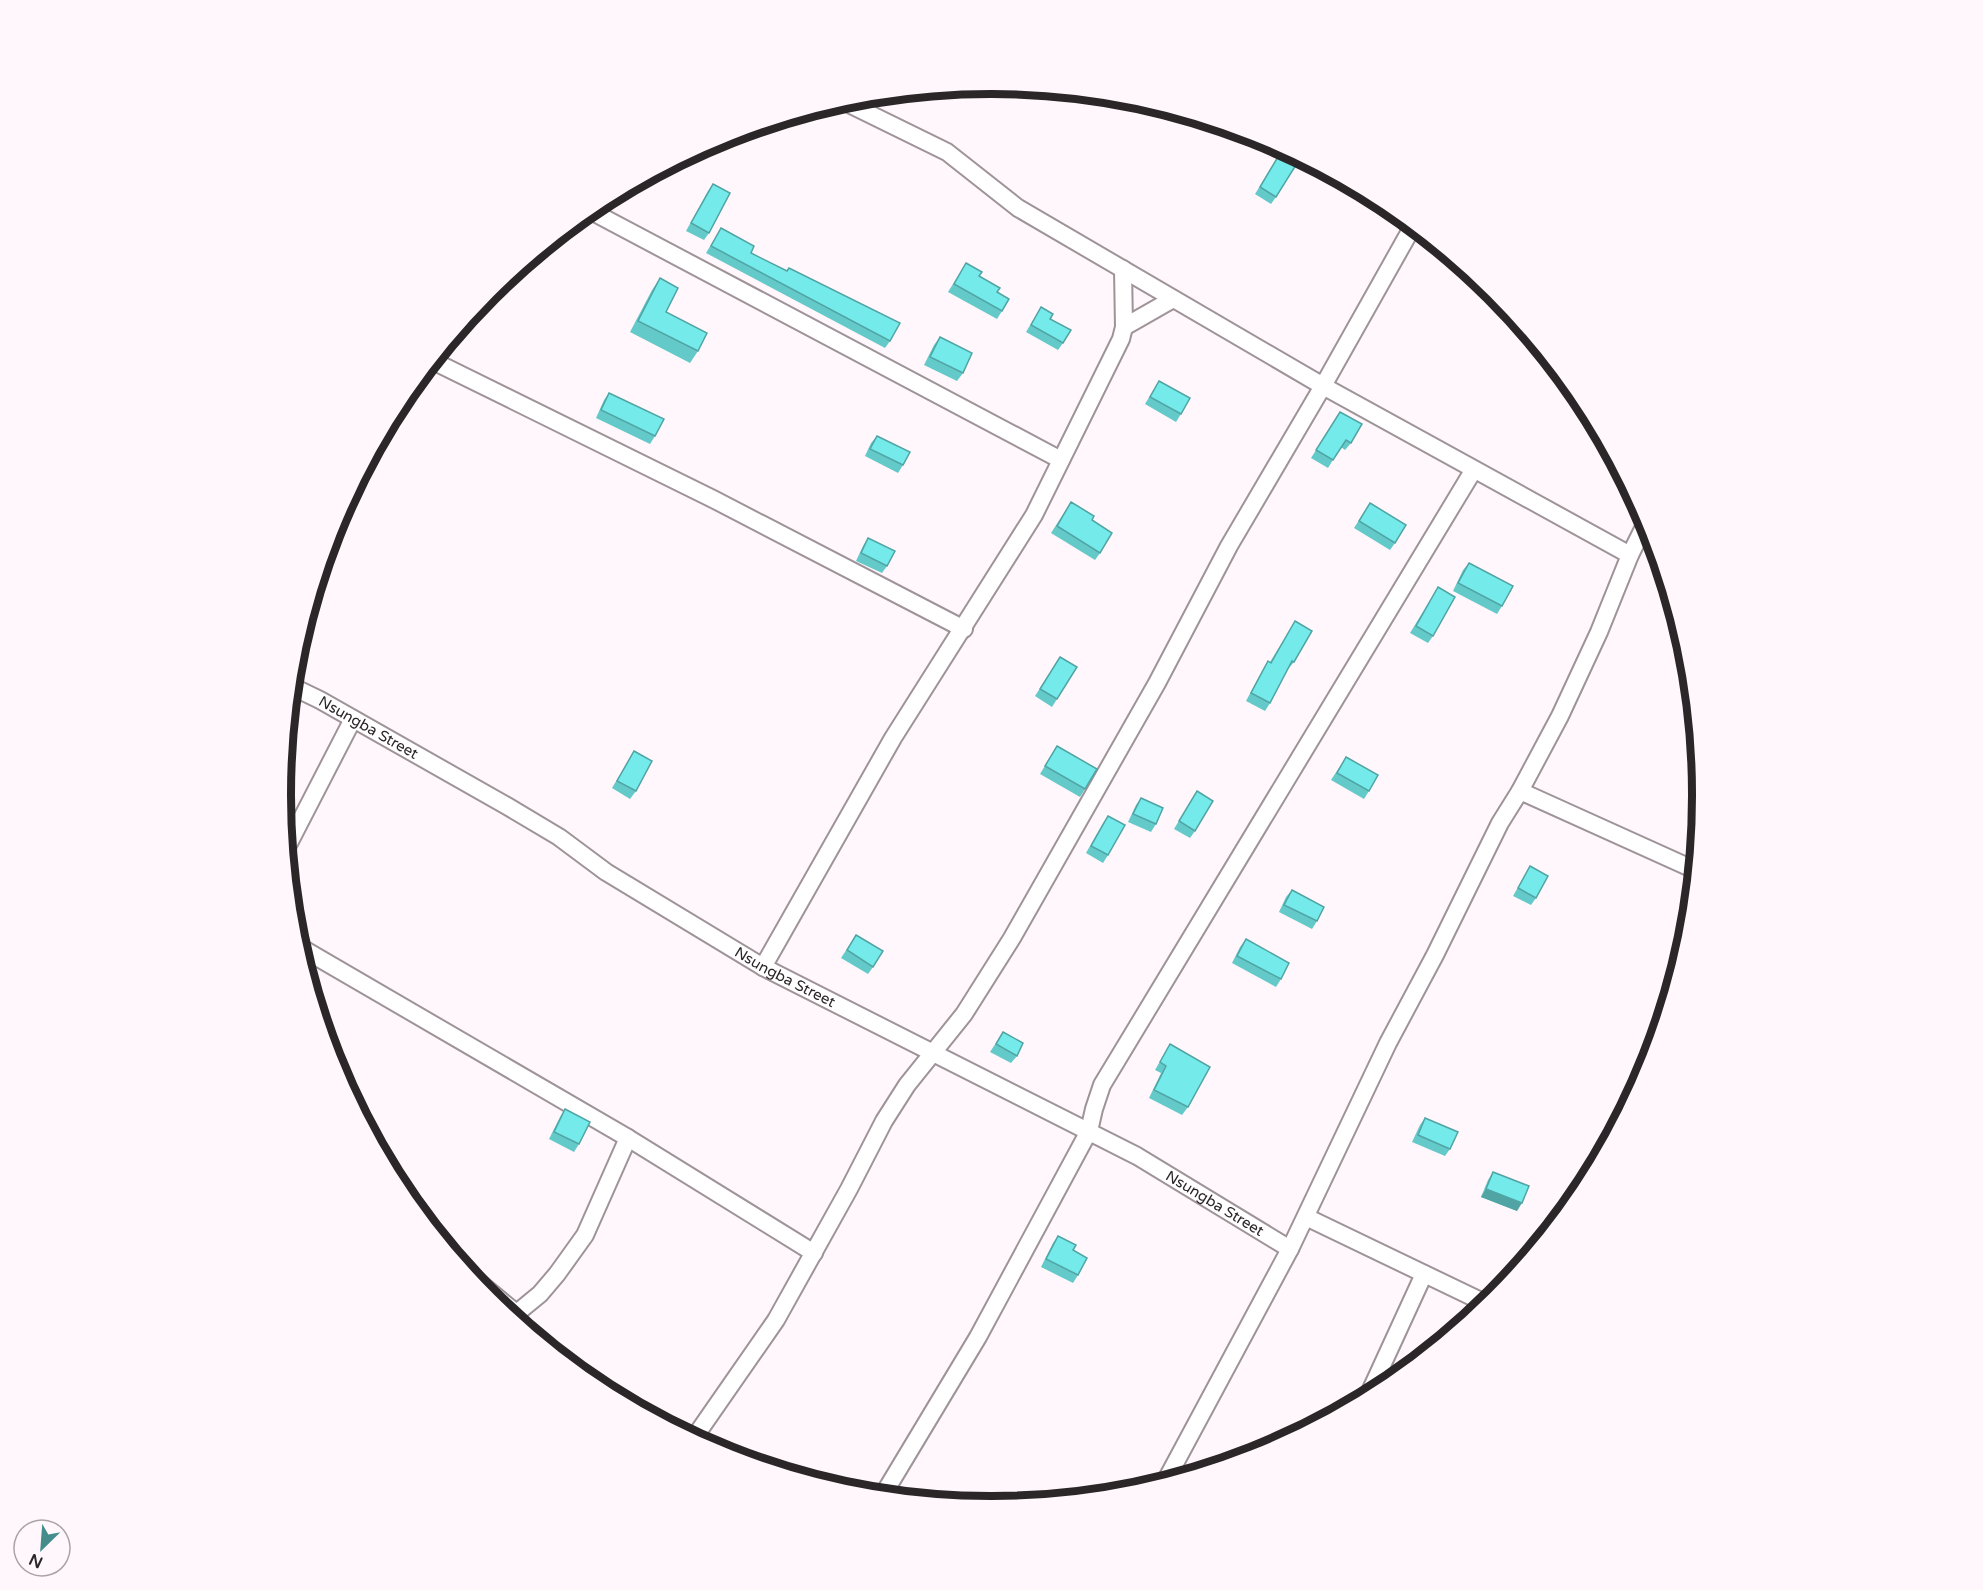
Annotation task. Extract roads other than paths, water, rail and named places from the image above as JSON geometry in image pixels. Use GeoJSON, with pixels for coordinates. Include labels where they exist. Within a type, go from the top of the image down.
{"type":"FeatureCollection","features":[{"type":"Feature","properties":{"kind":"street"},"geometry":{"type":"LineString","coordinates":[[857,108],[947,152],[1018,208],[1323,386],[1473,471],[1630,555]]}},
{"type":"Feature","properties":{"kind":"street"},"geometry":{"type":"LineString","coordinates":[[599,215],[1061,460]]}},
{"type":"Feature","properties":{"kind":"street"},"geometry":{"type":"LineString","coordinates":[[699,1431],[776,1320],[849,1189],[884,1120],[907,1085],[964,1014],[1012,938],[1157,683],[1229,546],[1409,233]]}},
{"type":"Feature","properties":{"kind":"street"},"geometry":{"type":"LineString","coordinates":[[763,967],[893,738],[1034,515],[1121,339],[1124,327],[1123,269]]}},
{"type":"Feature","properties":{"kind":"street"},"geometry":{"type":"LineString","coordinates":[[1124,327],[1173,299]]}},
{"type":"Feature","properties":{"kind":"street"},"geometry":{"type":"LineString","coordinates":[[440,364],[712,499],[963,628]]}},
{"type":"Feature","properties":{"kind":"street"},"geometry":{"type":"LineString","coordinates":[[887,1488],[978,1337],[1089,1131],[1102,1085],[1473,471]]}},
{"type":"Feature","properties":{"kind":"street"},"geometry":{"type":"LineString","coordinates":[[1170,1473],[1290,1249],[1388,1043],[1435,955],[1500,823],[1520,791],[1570,695],[1641,533]]}},
{"type":"Feature","properties":{"kind":"street","name":"Nsungba Street"},"geometry":{"type":"LineString","coordinates":[[299,690],[542,827],[606,872],[763,967],[1137,1156],[1290,1249]]}},
{"type":"Feature","properties":{"kind":"street"},"geometry":{"type":"LineString","coordinates":[[292,838],[353,719]]}},
{"type":"Feature","properties":{"kind":"street"},"geometry":{"type":"LineString","coordinates":[[1520,791],[1688,867]]}},
{"type":"Feature","properties":{"kind":"street"},"geometry":{"type":"LineString","coordinates":[[309,952],[628,1138],[814,1253]]}},
{"type":"Feature","properties":{"kind":"street"},"geometry":{"type":"LineString","coordinates":[[519,1311],[540,1294],[585,1235],[628,1138]]}},
{"type":"Feature","properties":{"kind":"street"},"geometry":{"type":"LineString","coordinates":[[1306,1217],[1477,1299]]}},
{"type":"Feature","properties":{"kind":"street"},"geometry":{"type":"LineString","coordinates":[[1375,1381],[1424,1274]]}}]}
